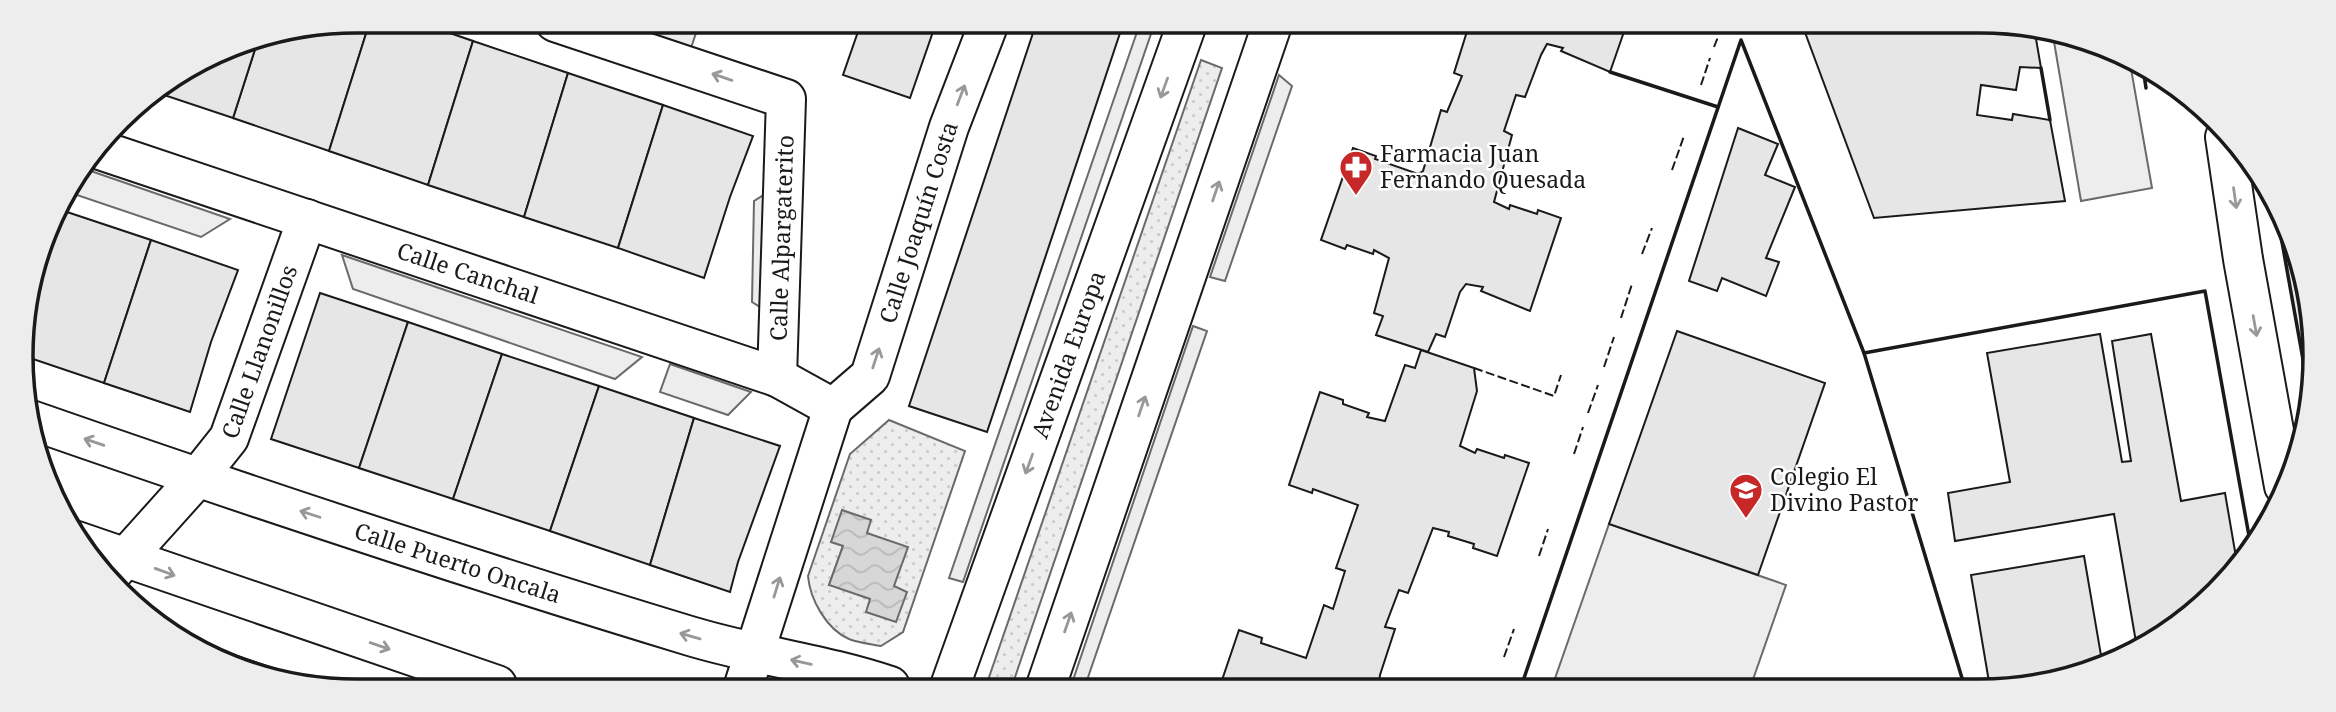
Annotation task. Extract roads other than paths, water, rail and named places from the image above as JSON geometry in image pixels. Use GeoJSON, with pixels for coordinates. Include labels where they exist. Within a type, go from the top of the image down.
{"type":"FeatureCollection","features":[{"type":"Feature","properties":{"kind":"street","name":"Calle Alpargaterito"},"geometry":{"type":"LineString","coordinates":[[588,33],[786,99],[777,377]]}},
{"type":"Feature","properties":{"kind":"street","name":"Calle Joaquín Costa"},"geometry":{"type":"LineString","coordinates":[[833,408],[870,376],[949,127],[985,33]]}},
{"type":"Feature","properties":{"kind":"street","name":"Avenida Europa"},"geometry":{"type":"LineString","coordinates":[[953,679],[1184,33]]}},
{"type":"Feature","properties":{"kind":"street"},"geometry":{"type":"LineString","coordinates":[[1048,679],[1269,33]]}},
{"type":"Feature","properties":{"kind":"street"},"geometry":{"type":"LineString","coordinates":[[2227,148],[2243,259],[2281,472]]}},
{"type":"Feature","properties":{"kind":"street","name":"Calle Canchal"},"geometry":{"type":"LineString","coordinates":[[106,152],[777,377],[833,408]]}},
{"type":"Feature","properties":{"kind":"street","name":"Calle Llanonillos"},"geometry":{"type":"LineString","coordinates":[[117,566],[198,477],[229,438],[307,219]]}},
{"type":"Feature","properties":{"kind":"street"},"geometry":{"type":"LineString","coordinates":[[750,669],[833,408]]}},
{"type":"Feature","properties":{"kind":"street","name":"Calle Puerto Oncala"},"geometry":{"type":"LineString","coordinates":[[40,423],[693,638],[750,669],[862,676],[870,679]]}},
{"type":"Feature","properties":{"kind":"street"},"geometry":{"type":"LineString","coordinates":[[117,566],[478,679]]}},
{"type":"Feature","properties":{"kind":"water"},"geometry":{"type":"Polygon","coordinates":[[[842,510],[871,520],[867,533],[908,547],[894,586],[907,592],[896,622],[866,612],[870,599],[829,585],[843,546],[831,542],[842,510]]]}},
{"type":"Feature","properties":{"kind":"place","name":"Farmacia Juan Fernando Quesada"},"geometry":{"type":"Point","coordinates":[1356,197]}},
{"type":"Feature","properties":{"kind":"place","name":"Colegio El Divino Pastor"},"geometry":{"type":"Point","coordinates":[1746,520]}}]}
